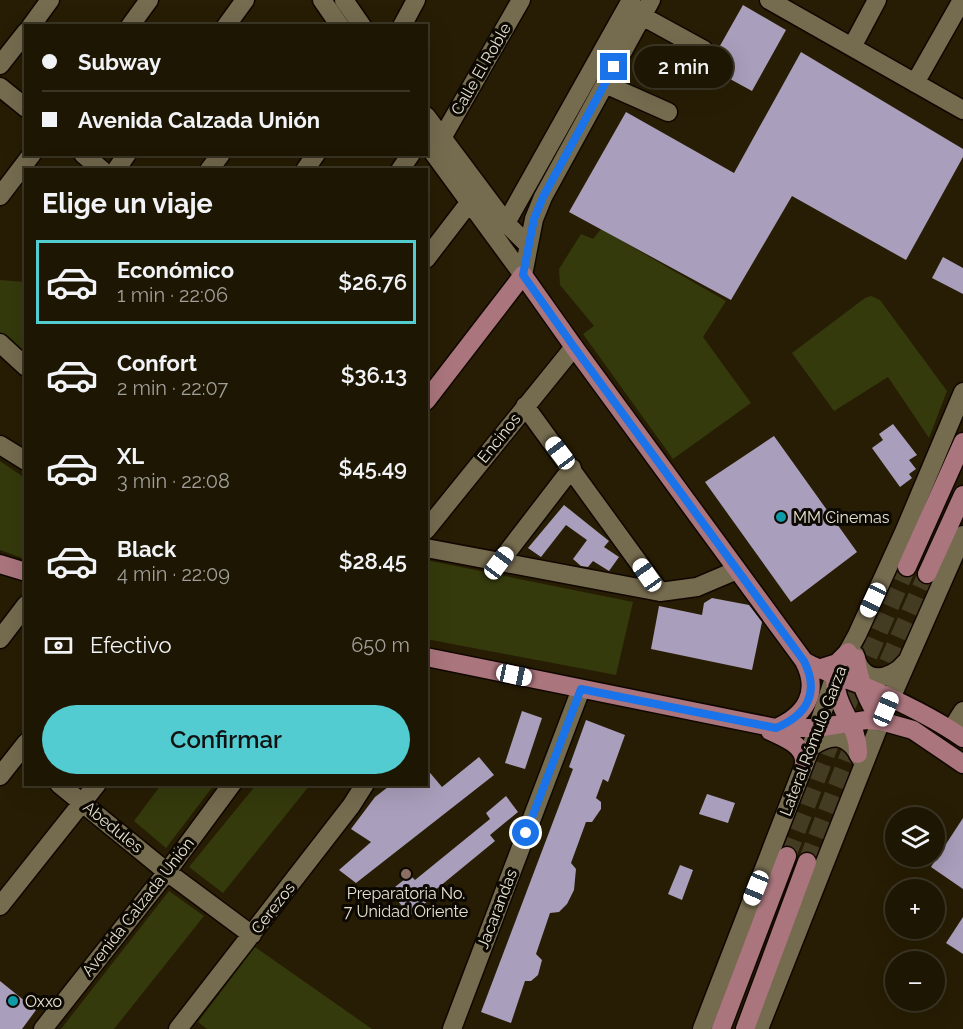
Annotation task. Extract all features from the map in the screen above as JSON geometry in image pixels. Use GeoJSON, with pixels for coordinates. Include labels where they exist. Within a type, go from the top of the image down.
{"type":"FeatureCollection","features":[{"type":"Feature","properties":{"kind":"main road"},"geometry":{"type":"LineString","coordinates":[[428,398],[523,275],[737,570],[819,668],[835,693],[856,735],[861,760]]}},
{"type":"Feature","properties":{"kind":"main road"},"geometry":{"type":"LineString","coordinates":[[907,567],[963,442]]}},
{"type":"Feature","properties":{"kind":"main road"},"geometry":{"type":"LineString","coordinates":[[927,574],[963,495]]}},
{"type":"Feature","properties":{"kind":"main road"},"geometry":{"type":"LineString","coordinates":[[0,564],[24,571]]}},
{"type":"Feature","properties":{"kind":"main road"},"geometry":{"type":"LineString","coordinates":[[852,655],[870,705],[881,721]]}},
{"type":"Feature","properties":{"kind":"main road"},"geometry":{"type":"LineString","coordinates":[[428,657],[776,728],[817,728],[866,720],[881,721],[913,730],[963,764]]}},
{"type":"Feature","properties":{"kind":"main road"},"geometry":{"type":"LineString","coordinates":[[819,668],[924,713],[957,734]]}},
{"type":"Feature","properties":{"kind":"main road"},"geometry":{"type":"LineString","coordinates":[[776,728],[796,717],[808,699],[811,682],[819,668]]}},
{"type":"Feature","properties":{"kind":"main road"},"geometry":{"type":"LineString","coordinates":[[749,723],[793,743],[802,753],[804,764]]}},
{"type":"Feature","properties":{"kind":"main road"},"geometry":{"type":"LineString","coordinates":[[721,1029],[787,856]]}},
{"type":"Feature","properties":{"kind":"main road"},"geometry":{"type":"LineString","coordinates":[[745,1029],[807,862]]}},
{"type":"Feature","properties":{"kind":"street"},"geometry":{"type":"LineString","coordinates":[[32,24],[50,0]]}},
{"type":"Feature","properties":{"kind":"street"},"geometry":{"type":"LineString","coordinates":[[131,24],[149,0]]}},
{"type":"Feature","properties":{"kind":"street"},"geometry":{"type":"LineString","coordinates":[[227,24],[245,0]]}},
{"type":"Feature","properties":{"kind":"street"},"geometry":{"type":"LineString","coordinates":[[403,24],[416,0]]}},
{"type":"Feature","properties":{"kind":"street","name":"Calle El Roble"},"geometry":{"type":"LineString","coordinates":[[434,140],[521,0]]}},
{"type":"Feature","properties":{"kind":"street"},"geometry":{"type":"LineString","coordinates":[[506,223],[631,0]]}},
{"type":"Feature","properties":{"kind":"street"},"geometry":{"type":"LineString","coordinates":[[769,0],[799,8],[852,47],[963,110]]}},
{"type":"Feature","properties":{"kind":"street"},"geometry":{"type":"LineString","coordinates":[[852,47],[878,0]]}},
{"type":"Feature","properties":{"kind":"street"},"geometry":{"type":"LineString","coordinates":[[915,83],[962,0]]}},
{"type":"Feature","properties":{"kind":"street"},"geometry":{"type":"LineString","coordinates":[[523,275],[534,219],[543,197],[646,8],[704,50]]}},
{"type":"Feature","properties":{"kind":"street"},"geometry":{"type":"LineString","coordinates":[[332,13],[357,24]]}},
{"type":"Feature","properties":{"kind":"street"},"geometry":{"type":"LineString","coordinates":[[0,65],[24,35]]}},
{"type":"Feature","properties":{"kind":"street"},"geometry":{"type":"LineString","coordinates":[[605,84],[668,112]]}},
{"type":"Feature","properties":{"kind":"street"},"geometry":{"type":"LineString","coordinates":[[0,87],[24,106]]}},
{"type":"Feature","properties":{"kind":"street"},"geometry":{"type":"LineString","coordinates":[[428,122],[434,140],[469,203],[523,275]]}},
{"type":"Feature","properties":{"kind":"street"},"geometry":{"type":"LineString","coordinates":[[434,140],[528,245]]}},
{"type":"Feature","properties":{"kind":"street"},"geometry":{"type":"LineString","coordinates":[[0,196],[30,156]]}},
{"type":"Feature","properties":{"kind":"street"},"geometry":{"type":"LineString","coordinates":[[85,156],[100,168]]}},
{"type":"Feature","properties":{"kind":"street"},"geometry":{"type":"LineString","coordinates":[[428,256],[469,203]]}},
{"type":"Feature","properties":{"kind":"street"},"geometry":{"type":"LineString","coordinates":[[0,343],[24,365]]}},
{"type":"Feature","properties":{"kind":"street","name":"Encinos"},"geometry":{"type":"LineString","coordinates":[[428,527],[574,347]]}},
{"type":"Feature","properties":{"kind":"street","name":"Lateral Rómulo Garza"},"geometry":{"type":"LineString","coordinates":[[702,1029],[811,747],[817,728],[819,668],[852,655],[857,635],[904,532],[963,392]]}},
{"type":"Feature","properties":{"kind":"street"},"geometry":{"type":"LineString","coordinates":[[525,406],[660,592]]}},
{"type":"Feature","properties":{"kind":"street"},"geometry":{"type":"LineString","coordinates":[[0,446],[24,460]]}},
{"type":"Feature","properties":{"kind":"street"},"geometry":{"type":"LineString","coordinates":[[499,563],[572,468]]}},
{"type":"Feature","properties":{"kind":"street"},"geometry":{"type":"LineString","coordinates":[[759,1029],[861,760],[881,721],[963,535]]}},
{"type":"Feature","properties":{"kind":"street"},"geometry":{"type":"LineString","coordinates":[[428,548],[660,592],[697,586],[737,570]]}},
{"type":"Feature","properties":{"kind":"street"},"geometry":{"type":"LineString","coordinates":[[0,639],[24,608]]}},
{"type":"Feature","properties":{"kind":"street"},"geometry":{"type":"LineString","coordinates":[[852,655],[862,670],[878,678],[894,674],[908,660]]}},
{"type":"Feature","properties":{"kind":"street","name":"Jacarandas"},"geometry":{"type":"LineString","coordinates":[[452,1029],[581,689]]}},
{"type":"Feature","properties":{"kind":"street"},"geometry":{"type":"LineString","coordinates":[[957,734],[963,711]]}},
{"type":"Feature","properties":{"kind":"street"},"geometry":{"type":"LineString","coordinates":[[811,747],[823,740],[838,737],[848,741],[861,760]]}},
{"type":"Feature","properties":{"kind":"street"},"geometry":{"type":"LineString","coordinates":[[0,776],[23,752]]}},
{"type":"Feature","properties":{"kind":"street","name":"Abedules"},"geometry":{"type":"LineString","coordinates":[[62,786],[167,872],[252,935]]}},
{"type":"Feature","properties":{"kind":"street"},"geometry":{"type":"LineString","coordinates":[[0,906],[96,786]]}},
{"type":"Feature","properties":{"kind":"street","name":"Avenida Calzada Unión"},"geometry":{"type":"LineString","coordinates":[[43,1029],[167,872],[231,786]]}},
{"type":"Feature","properties":{"kind":"street","name":"Cerezos"},"geometry":{"type":"LineString","coordinates":[[185,1026],[364,786]]}},
{"type":"Feature","properties":{"kind":"green space"},"geometry":{"type":"Polygon","coordinates":[[[601,229],[726,301],[703,337],[751,403],[673,459],[583,334],[594,326],[560,285],[559,269],[581,234],[593,239],[601,229]]]}},
{"type":"Feature","properties":{"kind":"green space"},"geometry":{"type":"Polygon","coordinates":[[[0,280],[24,282],[24,357],[0,334],[0,280]]]}},
{"type":"Feature","properties":{"kind":"green space"},"geometry":{"type":"Polygon","coordinates":[[[871,296],[880,300],[947,391],[929,438],[888,377],[834,411],[792,353],[865,298],[871,296]]]}},
{"type":"Feature","properties":{"kind":"green space"},"geometry":{"type":"Polygon","coordinates":[[[0,461],[24,477],[24,559],[0,550],[0,461]]]}},
{"type":"Feature","properties":{"kind":"green space"},"geometry":{"type":"Polygon","coordinates":[[[428,560],[633,602],[616,675],[428,639],[428,560]]]}},
{"type":"Feature","properties":{"kind":"green space"},"geometry":{"type":"Polygon","coordinates":[[[160,786],[213,786],[166,848],[134,821],[160,786]]]}},
{"type":"Feature","properties":{"kind":"green space"},"geometry":{"type":"Polygon","coordinates":[[[255,786],[309,786],[223,893],[189,867],[255,786]]]}},
{"type":"Feature","properties":{"kind":"green space"},"geometry":{"type":"Polygon","coordinates":[[[169,891],[204,916],[114,1029],[61,1029],[169,891]]]}},
{"type":"Feature","properties":{"kind":"green space"},"geometry":{"type":"Polygon","coordinates":[[[255,947],[372,1029],[207,1029],[198,1022],[255,947]]]}},
{"type":"Feature","properties":{"kind":"building"},"geometry":{"type":"Polygon","coordinates":[[[743,5],[786,30],[752,91],[708,67],[743,5]]]}},
{"type":"Feature","properties":{"kind":"building"},"geometry":{"type":"Polygon","coordinates":[[[801,52],[963,149],[963,157],[906,260],[792,196],[731,300],[569,212],[626,112],[734,173],[801,52]]]}},
{"type":"Feature","properties":{"kind":"building"},"geometry":{"type":"Polygon","coordinates":[[[943,257],[963,268],[963,294],[932,278],[943,257]]]}},
{"type":"Feature","properties":{"kind":"building"},"geometry":{"type":"Polygon","coordinates":[[[893,424],[917,455],[909,460],[916,469],[909,474],[912,478],[900,487],[872,448],[883,440],[879,434],[893,424]]]}},
{"type":"Feature","properties":{"kind":"building"},"geometry":{"type":"Polygon","coordinates":[[[774,436],[857,552],[791,602],[705,482],[774,436]]]}},
{"type":"Feature","properties":{"kind":"building"},"geometry":{"type":"Polygon","coordinates":[[[564,505],[609,541],[604,547],[619,557],[609,571],[593,561],[588,567],[581,566],[573,559],[587,540],[566,525],[541,557],[528,548],[564,505]]]}},
{"type":"Feature","properties":{"kind":"building"},"geometry":{"type":"Polygon","coordinates":[[[712,598],[749,605],[762,622],[752,670],[651,649],[659,606],[702,615],[704,603],[712,598]]]}},
{"type":"Feature","properties":{"kind":"building"},"geometry":{"type":"Polygon","coordinates":[[[522,711],[542,718],[525,769],[505,763],[522,711]]]}},
{"type":"Feature","properties":{"kind":"building"},"geometry":{"type":"Polygon","coordinates":[[[586,720],[625,735],[608,782],[603,779],[596,798],[601,802],[601,809],[592,822],[586,822],[571,863],[576,869],[574,890],[567,904],[559,912],[550,913],[536,954],[542,960],[538,975],[531,981],[525,981],[511,1023],[481,1012],[573,769],[569,767],[586,720]]]}},
{"type":"Feature","properties":{"kind":"building"},"geometry":{"type":"Polygon","coordinates":[[[479,757],[494,775],[356,883],[339,870],[371,842],[351,829],[375,797],[389,786],[428,786],[428,770],[442,787],[479,757]]]}},
{"type":"Feature","properties":{"kind":"building"},"geometry":{"type":"Polygon","coordinates":[[[707,794],[735,803],[728,823],[699,814],[707,794]]]}},
{"type":"Feature","properties":{"kind":"building"},"geometry":{"type":"Polygon","coordinates":[[[506,796],[518,812],[490,835],[495,841],[428,896],[430,899],[410,916],[390,891],[410,875],[415,880],[490,819],[486,813],[506,796]]]}},
{"type":"Feature","properties":{"kind":"building"},"geometry":{"type":"Polygon","coordinates":[[[963,818],[963,889],[931,867],[945,867],[945,846],[963,818]]]}},
{"type":"Feature","properties":{"kind":"building"},"geometry":{"type":"Polygon","coordinates":[[[680,865],[693,870],[682,900],[668,894],[680,865]]]}},
{"type":"Feature","properties":{"kind":"building"},"geometry":{"type":"Polygon","coordinates":[[[963,917],[963,954],[946,943],[963,917]]]}},
{"type":"Feature","properties":{"kind":"building","name":"Oxxo"},"geometry":{"type":"Polygon","coordinates":[[[0,981],[36,1010],[22,1029],[0,1029],[0,981]]]}},
{"type":"Feature","properties":{"kind":"tunnel"},"geometry":{"type":"LineString","coordinates":[[787,856],[828,749],[907,567]]}},
{"type":"Feature","properties":{"kind":"tunnel"},"geometry":{"type":"LineString","coordinates":[[877,687],[927,574]]}},
{"type":"Feature","properties":{"kind":"tunnel"},"geometry":{"type":"LineString","coordinates":[[807,862],[858,732]]}},
{"type":"Feature","properties":{"kind":"place","name":"MM Cinemas"},"geometry":{"type":"Point","coordinates":[781,517]}},
{"type":"Feature","properties":{"kind":"place","name":"Preparatoria No. 7 Unidad Oriente"},"geometry":{"type":"Point","coordinates":[406,874]}},
{"type":"Feature","properties":{"kind":"place","name":"Oxxo"},"geometry":{"type":"Point","coordinates":[13,1001]}},
{"type":"Feature","properties":{"kind":"route"},"geometry":{"type":"LineString","coordinates":[[526,833],[581,689],[776,728],[792,720],[801,712],[811,691],[810,676],[804,661],[523,275],[534,219],[543,197],[614,67]]}}]}
